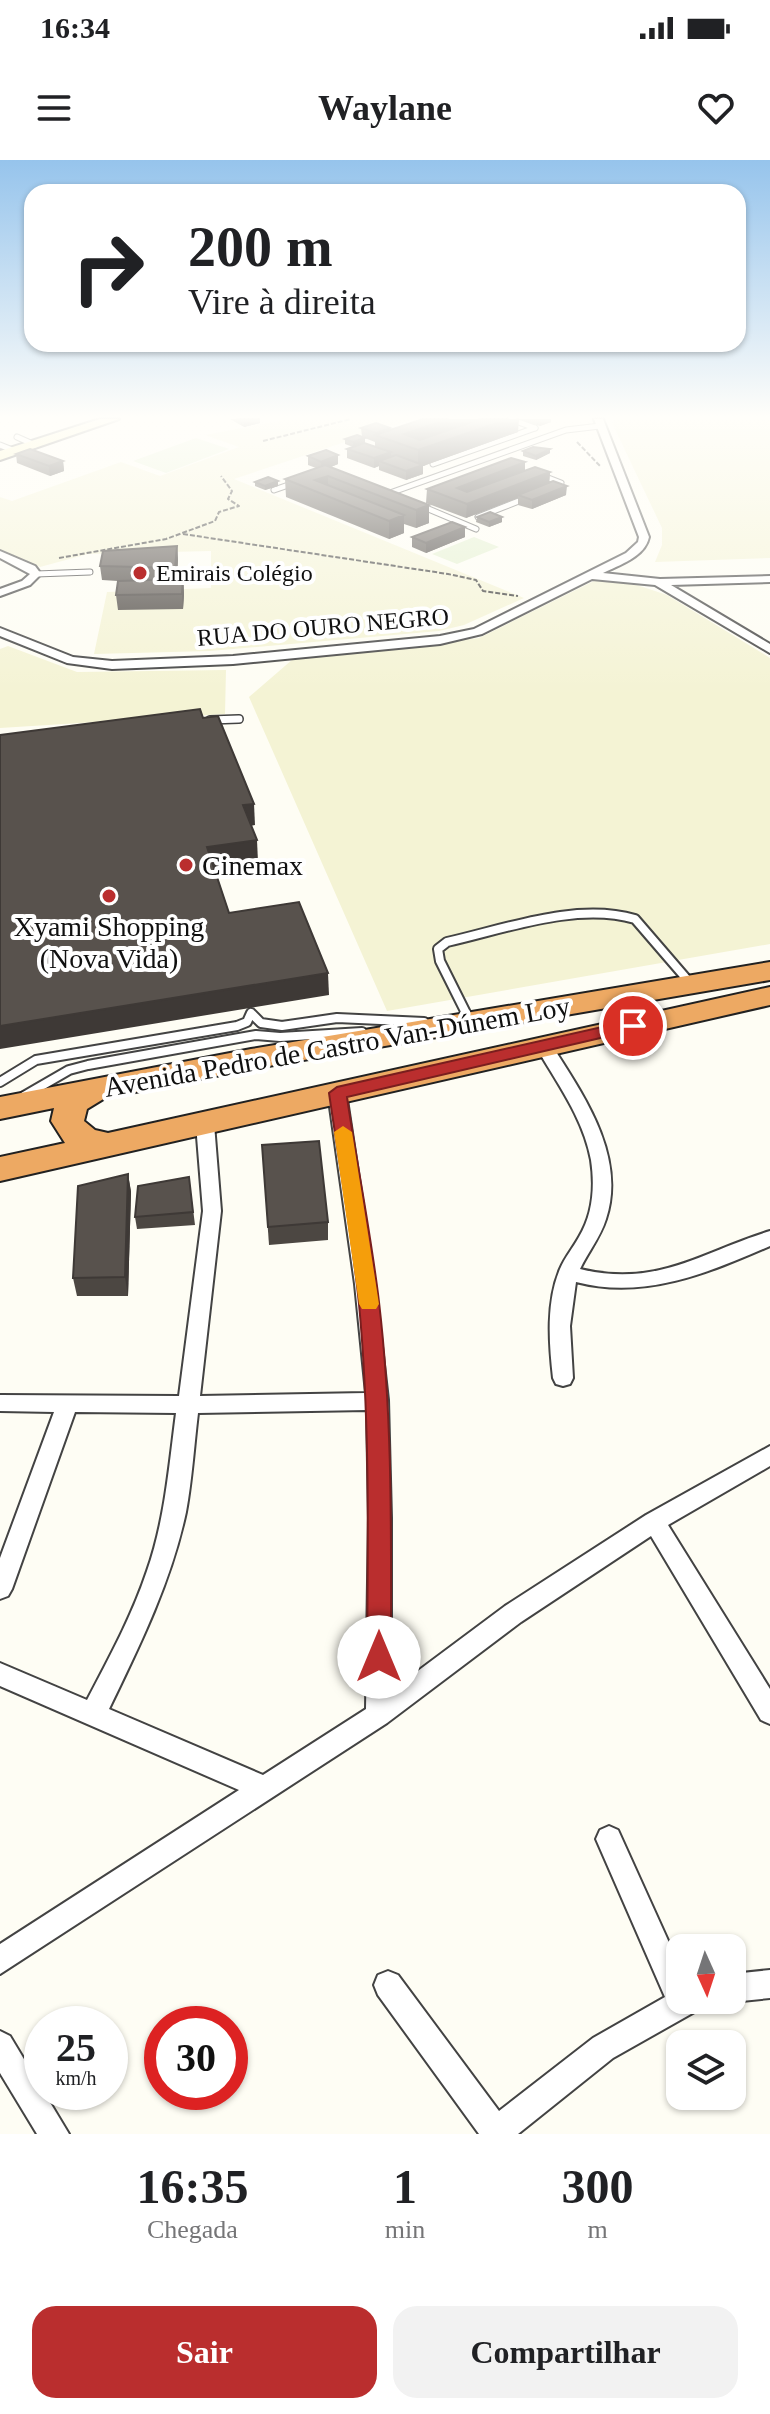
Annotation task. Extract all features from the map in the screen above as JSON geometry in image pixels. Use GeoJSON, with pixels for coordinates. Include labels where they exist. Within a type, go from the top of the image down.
{"type":"FeatureCollection","features":[{"type":"Feature","properties":{"kind":"highway","name":"Avenida Pedro de Castro Van-Dúnem Loy"},"geometry":{"type":"LineString","coordinates":[[2,1099],[102,1086],[770,971]]}},
{"type":"Feature","properties":{"kind":"highway","name":"Avenida Pedro de Castro Van-Dúnem Loy"},"geometry":{"type":"LineString","coordinates":[[0,1169],[770,996]]}},
{"type":"Feature","properties":{"kind":"highway"},"geometry":{"type":"LineString","coordinates":[[102,1086],[73,1102],[67,1112],[68,1126],[79,1138],[91,1143],[122,1143]]}},
{"type":"Feature","properties":{"kind":"street","name":"RUA DO OURO NEGRO"},"geometry":{"type":"LineString","coordinates":[[0,632],[56,656],[88,664],[233,660],[454,638],[487,628],[640,548],[644,537],[634,511]]}},
{"type":"Feature","properties":{"kind":"street"},"geometry":{"type":"LineString","coordinates":[[0,554],[34,571],[26,583],[0,593]]}},
{"type":"Feature","properties":{"kind":"street"},"geometry":{"type":"LineString","coordinates":[[622,558],[770,649]]}},
{"type":"Feature","properties":{"kind":"street"},"geometry":{"type":"LineString","coordinates":[[590,575],[657,582],[770,579]]}},
{"type":"Feature","properties":{"kind":"street"},"geometry":{"type":"LineString","coordinates":[[543,1045],[597,1145],[602,1174],[601,1203],[595,1228],[568,1273],[559,1316],[563,1378]]}},
{"type":"Feature","properties":{"kind":"street"},"geometry":{"type":"LineString","coordinates":[[337,1093],[369,1301],[377,1401],[380,1509],[378,1715]]}},
{"type":"Feature","properties":{"kind":"street"},"geometry":{"type":"LineString","coordinates":[[93,1714],[134,1633],[159,1571],[175,1510],[212,1211],[205,1124]]}},
{"type":"Feature","properties":{"kind":"street"},"geometry":{"type":"LineString","coordinates":[[568,1273],[606,1281],[635,1281],[683,1272],[770,1238]]}},
{"type":"Feature","properties":{"kind":"street"},"geometry":{"type":"LineString","coordinates":[[0,1403],[67,1406],[377,1401]]}},
{"type":"Feature","properties":{"kind":"street"},"geometry":{"type":"LineString","coordinates":[[0,1589],[67,1406]]}},
{"type":"Feature","properties":{"kind":"street"},"geometry":{"type":"LineString","coordinates":[[0,1960],[378,1715],[513,1614],[654,1522],[770,1455]]}},
{"type":"Feature","properties":{"kind":"street"},"geometry":{"type":"LineString","coordinates":[[654,1522],[770,1712]]}},
{"type":"Feature","properties":{"kind":"street"},"geometry":{"type":"LineString","coordinates":[[0,1674],[266,1789]]}},
{"type":"Feature","properties":{"kind":"street"},"geometry":{"type":"LineString","coordinates":[[609,1839],[666,1965]]}},
{"type":"Feature","properties":{"kind":"street"},"geometry":{"type":"LineString","coordinates":[[746,1987],[770,1984]]}},
{"type":"Feature","properties":{"kind":"street"},"geometry":{"type":"LineString","coordinates":[[388,1985],[495,2133],[603,2048],[666,2010]]}},
{"type":"Feature","properties":{"kind":"street"},"geometry":{"type":"LineString","coordinates":[[0,2046],[54,2134]]}},
{"type":"Feature","properties":{"kind":"lane"},"geometry":{"type":"LineString","coordinates":[[433,511],[476,529]]}},
{"type":"Feature","properties":{"kind":"lane"},"geometry":{"type":"LineString","coordinates":[[478,517],[492,511]]}},
{"type":"Feature","properties":{"kind":"lane"},"geometry":{"type":"LineString","coordinates":[[449,528],[462,523]]}},
{"type":"Feature","properties":{"kind":"lane"},"geometry":{"type":"LineString","coordinates":[[34,571],[90,572]]}},
{"type":"Feature","properties":{"kind":"lane"},"geometry":{"type":"LineString","coordinates":[[195,721],[239,719]]}},
{"type":"Feature","properties":{"kind":"lane"},"geometry":{"type":"LineString","coordinates":[[2,1099],[36,1060],[237,1026],[247,1022],[251,1013],[261,1023],[270,1026],[294,1026],[337,1018],[467,1023],[440,961],[438,949],[447,942],[585,914],[619,914],[637,920],[691,984]]}},
{"type":"Feature","properties":{"kind":"lane"},"geometry":{"type":"LineString","coordinates":[[2,1099],[69,1070],[256,1035],[280,1037],[336,1032],[410,1032]]}},
{"type":"Feature","properties":{"kind":"path"},"geometry":{"type":"LineString","coordinates":[[34,571],[67,556],[183,534],[215,521],[222,511]]}},
{"type":"Feature","properties":{"kind":"path"},"geometry":{"type":"LineString","coordinates":[[183,534],[448,574],[476,580],[483,591],[515,596],[551,594]]}},
{"type":"Feature","properties":{"kind":"green space"},"geometry":{"type":"Polygon","coordinates":[[[0,511],[312,511],[524,598],[464,625],[439,631],[210,651],[94,654],[107,592],[211,588],[211,551],[88,554],[40,567],[0,550],[0,511]]]}},
{"type":"Feature","properties":{"kind":"green space"},"geometry":{"type":"Polygon","coordinates":[[[654,511],[770,511],[770,558],[655,562],[662,545],[662,528],[654,511]]]}},
{"type":"Feature","properties":{"kind":"green space"},"geometry":{"type":"Polygon","coordinates":[[[474,537],[499,547],[457,564],[432,554],[474,537]]]}},
{"type":"Feature","properties":{"kind":"green space"},"geometry":{"type":"Polygon","coordinates":[[[598,579],[631,583],[667,595],[770,658],[770,944],[387,1011],[249,697],[293,659],[479,638],[598,579]]]}},
{"type":"Feature","properties":{"kind":"green space"},"geometry":{"type":"Polygon","coordinates":[[[8,646],[77,672],[226,670],[225,714],[0,728],[0,649],[8,646]]]}},
{"type":"Feature","properties":{"kind":"building"},"geometry":{"type":"Polygon","coordinates":[[[365,511],[394,511],[404,515],[389,521],[365,511]]]}},
{"type":"Feature","properties":{"kind":"building"},"geometry":{"type":"Polygon","coordinates":[[[490,512],[502,517],[489,522],[477,517],[490,512]]]}},
{"type":"Feature","properties":{"kind":"building"},"geometry":{"type":"Polygon","coordinates":[[[452,522],[465,527],[426,543],[412,537],[452,522]]]}},
{"type":"Feature","properties":{"kind":"building"},"geometry":{"type":"Polygon","coordinates":[[[177,546],[175,568],[100,566],[103,551],[177,546]]]}},
{"type":"Feature","properties":{"kind":"building"},"geometry":{"type":"Polygon","coordinates":[[[183,579],[182,594],[116,595],[118,581],[183,579]]]}},
{"type":"Feature","properties":{"kind":"building","name":"Xyami Shopping (Nova Vida)"},"geometry":{"type":"Polygon","coordinates":[[[200,709],[203,718],[218,716],[254,804],[243,805],[257,840],[207,847],[229,913],[299,902],[328,973],[0,1026],[0,735],[200,709]]]}},
{"type":"Feature","properties":{"kind":"building"},"geometry":{"type":"Polygon","coordinates":[[[319,1141],[328,1222],[268,1227],[262,1145],[319,1141]]]}},
{"type":"Feature","properties":{"kind":"building"},"geometry":{"type":"Polygon","coordinates":[[[128,1174],[125,1277],[73,1278],[78,1186],[128,1174]]]}},
{"type":"Feature","properties":{"kind":"building"},"geometry":{"type":"Polygon","coordinates":[[[189,1177],[193,1212],[135,1217],[138,1186],[189,1177]]]}},
{"type":"Feature","properties":{"kind":"slow traffic"},"geometry":{"type":"LineString","coordinates":[[343,1132],[369,1304]]}},
{"type":"Feature","properties":{"kind":"place","name":"Emirais Colégio"},"geometry":{"type":"Point","coordinates":[140,573]}},
{"type":"Feature","properties":{"kind":"place","name":"Cinemax"},"geometry":{"type":"Point","coordinates":[186,865]}},
{"type":"Feature","properties":{"kind":"place","name":"Xyami Shopping (Nova Vida)"},"geometry":{"type":"Point","coordinates":[109,896]}},
{"type":"Feature","properties":{"kind":"route"},"geometry":{"type":"LineString","coordinates":[[379,1657],[377,1401],[369,1301],[337,1093],[633,1026]]}}]}
